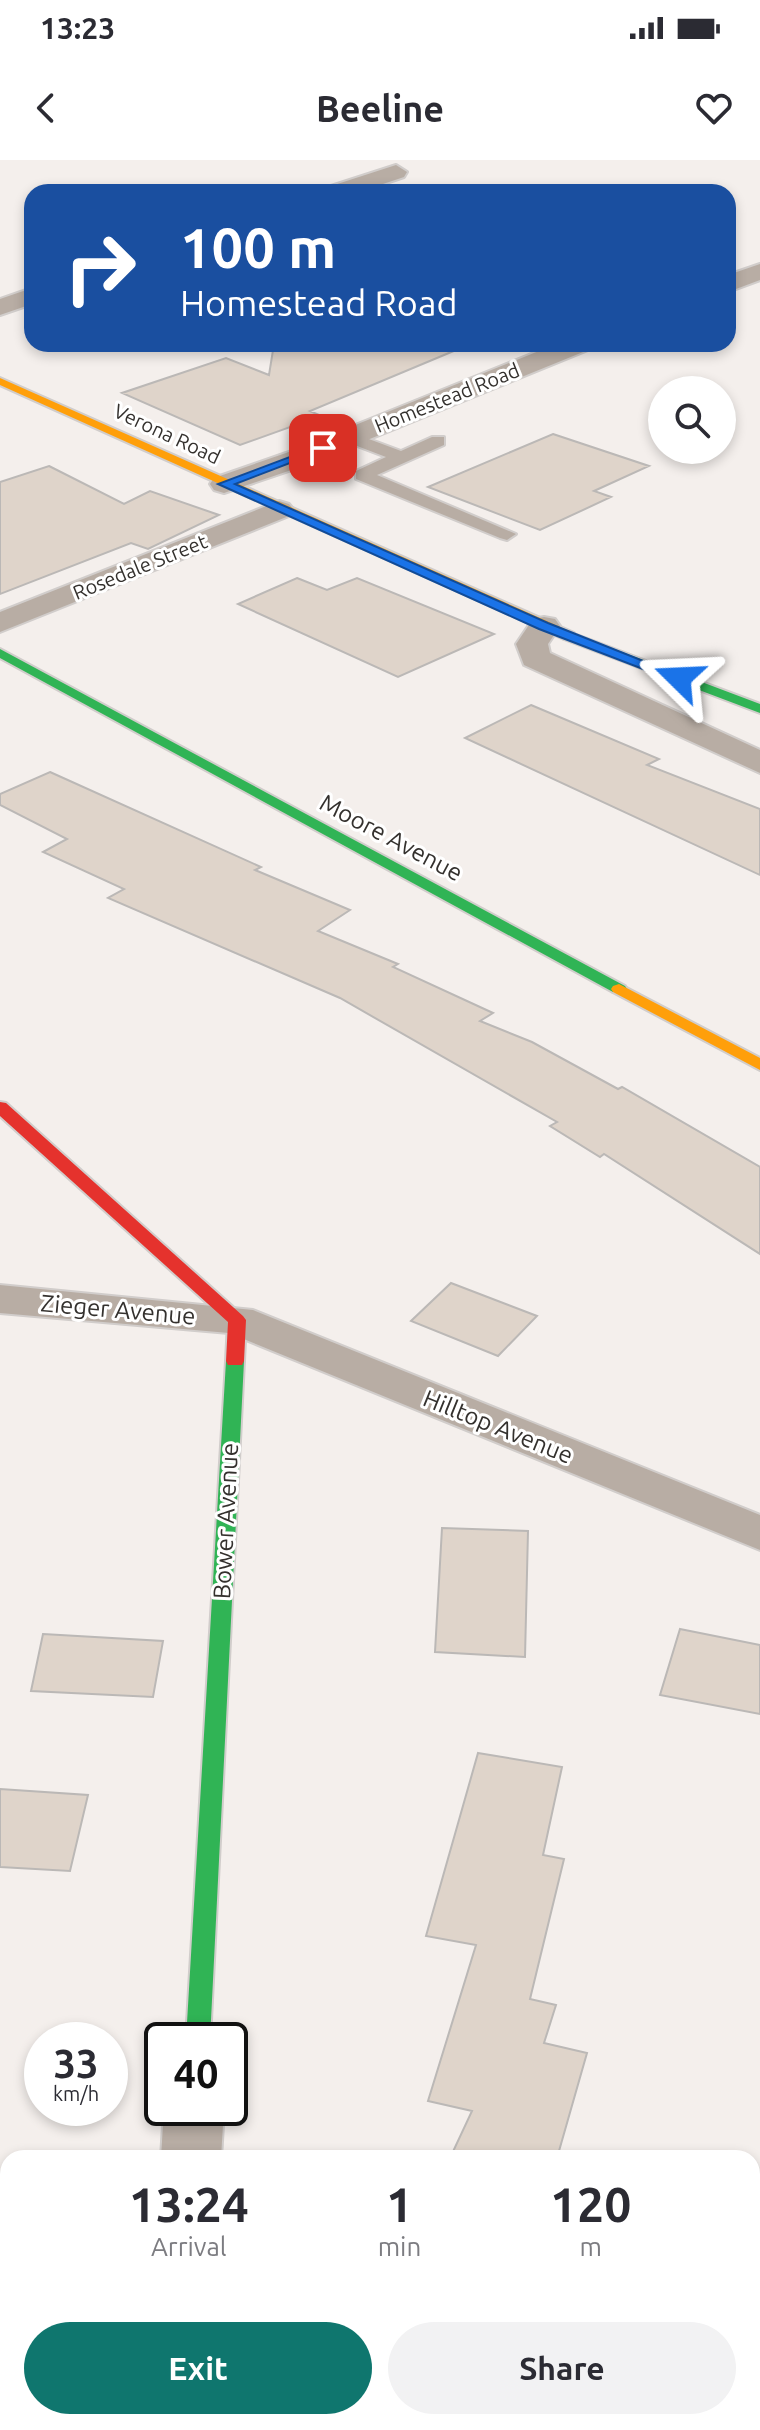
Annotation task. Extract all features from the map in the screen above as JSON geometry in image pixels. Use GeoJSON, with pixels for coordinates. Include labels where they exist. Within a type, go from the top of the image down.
{"type":"FeatureCollection","features":[{"type":"Feature","properties":{"kind":"street"},"geometry":{"type":"LineString","coordinates":[[357,160],[396,172],[360,184]]}},
{"type":"Feature","properties":{"kind":"street"},"geometry":{"type":"LineString","coordinates":[[736,281],[760,271]]}},
{"type":"Feature","properties":{"kind":"street"},"geometry":{"type":"LineString","coordinates":[[0,307],[24,299]]}},
{"type":"Feature","properties":{"kind":"street","name":"Homestead Road"},"geometry":{"type":"LineString","coordinates":[[224,484],[350,437],[559,352]]}},
{"type":"Feature","properties":{"kind":"street","name":"Verona Road"},"geometry":{"type":"LineString","coordinates":[[0,381],[279,510],[544,626],[760,709]]}},
{"type":"Feature","properties":{"kind":"street","name":"Rosedale Street"},"geometry":{"type":"LineString","coordinates":[[0,623],[279,510]]}},
{"type":"Feature","properties":{"kind":"street"},"geometry":{"type":"LineString","coordinates":[[544,626],[532,644],[535,658],[760,763]]}},
{"type":"Feature","properties":{"kind":"street","name":"Moore Avenue"},"geometry":{"type":"LineString","coordinates":[[0,653],[760,1065]]}},
{"type":"Feature","properties":{"kind":"street"},"geometry":{"type":"LineString","coordinates":[[0,1107],[237,1320]]}},
{"type":"Feature","properties":{"kind":"street","name":"Zieger Avenue"},"geometry":{"type":"LineString","coordinates":[[0,1299],[237,1320]]}},
{"type":"Feature","properties":{"kind":"street","name":"Hilltop Avenue"},"geometry":{"type":"LineString","coordinates":[[237,1320],[760,1534]]}},
{"type":"Feature","properties":{"kind":"street","name":"Bower Avenue"},"geometry":{"type":"LineString","coordinates":[[199,2022],[237,1320]]}},
{"type":"Feature","properties":{"kind":"street"},"geometry":{"type":"LineString","coordinates":[[191,2150],[193,2126]]}},
{"type":"Feature","properties":{"kind":"lane"},"geometry":{"type":"LineString","coordinates":[[350,437],[401,457]]}},
{"type":"Feature","properties":{"kind":"lane"},"geometry":{"type":"LineString","coordinates":[[438,441],[362,475],[507,534]]}},
{"type":"Feature","properties":{"kind":"building"},"geometry":{"type":"Polygon","coordinates":[[[273,352],[451,352],[310,411],[321,416],[240,445],[122,393],[226,358],[269,375],[273,352]]]}},
{"type":"Feature","properties":{"kind":"building"},"geometry":{"type":"Polygon","coordinates":[[[553,434],[649,466],[594,491],[611,497],[540,530],[428,487],[553,434]]]}},
{"type":"Feature","properties":{"kind":"building"},"geometry":{"type":"Polygon","coordinates":[[[49,466],[124,504],[150,491],[219,515],[148,549],[131,543],[0,594],[0,482],[49,466]]]}},
{"type":"Feature","properties":{"kind":"building"},"geometry":{"type":"Polygon","coordinates":[[[297,578],[327,590],[357,578],[494,634],[398,677],[238,604],[297,578]]]}},
{"type":"Feature","properties":{"kind":"building"},"geometry":{"type":"Polygon","coordinates":[[[531,705],[659,759],[647,765],[760,809],[760,875],[465,738],[531,705]]]}},
{"type":"Feature","properties":{"kind":"building"},"geometry":{"type":"Polygon","coordinates":[[[50,772],[261,867],[255,870],[350,910],[318,931],[398,964],[393,967],[493,1013],[480,1021],[532,1042],[618,1089],[622,1087],[760,1167],[760,1254],[604,1154],[600,1157],[550,1126],[557,1122],[340,998],[108,898],[124,889],[43,852],[67,839],[0,805],[0,794],[50,772]]]}},
{"type":"Feature","properties":{"kind":"building"},"geometry":{"type":"Polygon","coordinates":[[[451,1283],[537,1316],[498,1356],[411,1321],[451,1283]]]}},
{"type":"Feature","properties":{"kind":"building"},"geometry":{"type":"Polygon","coordinates":[[[442,1528],[528,1531],[525,1657],[435,1652],[442,1528]]]}},
{"type":"Feature","properties":{"kind":"building"},"geometry":{"type":"Polygon","coordinates":[[[680,1629],[760,1645],[760,1714],[660,1695],[680,1629]]]}},
{"type":"Feature","properties":{"kind":"building"},"geometry":{"type":"Polygon","coordinates":[[[43,1634],[163,1641],[153,1697],[31,1691],[43,1634]]]}},
{"type":"Feature","properties":{"kind":"building"},"geometry":{"type":"Polygon","coordinates":[[[478,1753],[562,1767],[543,1855],[564,1859],[530,1999],[556,2005],[544,2043],[587,2053],[559,2150],[454,2150],[472,2111],[428,2101],[476,1945],[426,1936],[478,1753]]]}},
{"type":"Feature","properties":{"kind":"building"},"geometry":{"type":"Polygon","coordinates":[[[0,1789],[88,1795],[70,1871],[0,1867],[0,1789]]]}},
{"type":"Feature","properties":{"kind":"traffic: fast"},"geometry":{"type":"LineString","coordinates":[[569,636],[760,709]]}},
{"type":"Feature","properties":{"kind":"traffic: fast"},"geometry":{"type":"LineString","coordinates":[[0,653],[619,989]]}},
{"type":"Feature","properties":{"kind":"traffic: fast"},"geometry":{"type":"LineString","coordinates":[[199,2022],[235,1361]]}},
{"type":"Feature","properties":{"kind":"traffic: slow"},"geometry":{"type":"LineString","coordinates":[[0,381],[569,636]]}},
{"type":"Feature","properties":{"kind":"traffic: slow"},"geometry":{"type":"LineString","coordinates":[[619,989],[760,1065]]}},
{"type":"Feature","properties":{"kind":"traffic: jam"},"geometry":{"type":"LineString","coordinates":[[0,1107],[237,1320],[235,1361]]}},
{"type":"Feature","properties":{"kind":"route"},"geometry":{"type":"LineString","coordinates":[[323,448],[224,484],[544,626],[679,678]]}}]}
